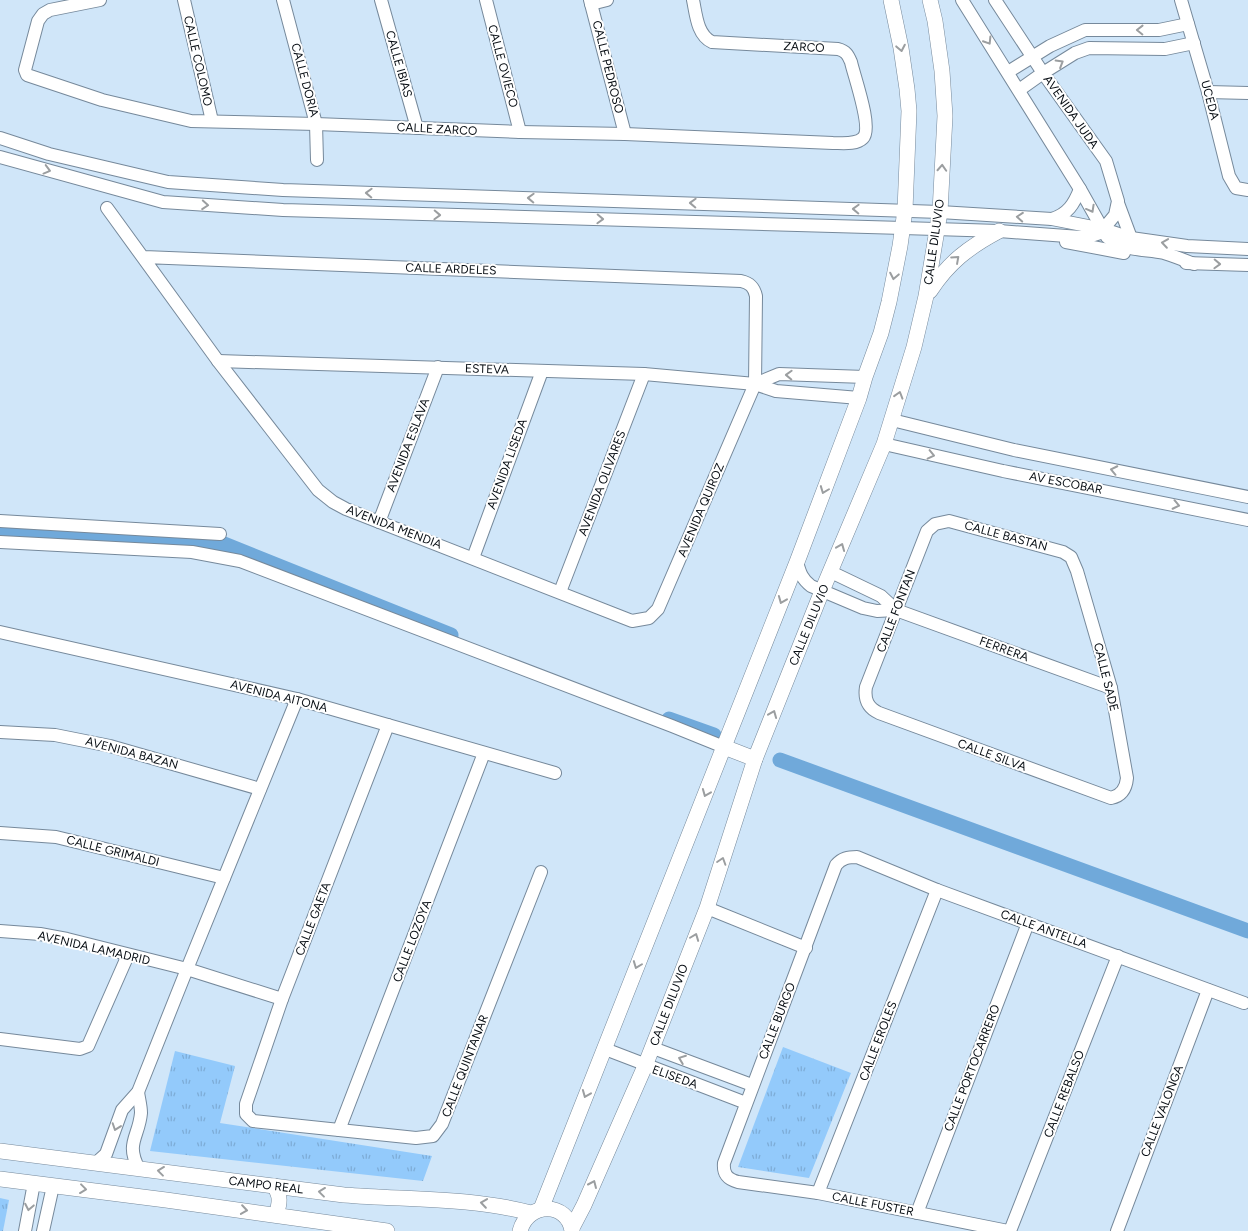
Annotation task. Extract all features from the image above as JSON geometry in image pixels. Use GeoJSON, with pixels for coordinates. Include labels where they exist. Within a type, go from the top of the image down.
{"type":"FeatureCollection","features":[{"type":"Feature","properties":{"kind":"street","name":"CALLE ZARCO"},"geometry":{"type":"LineString","coordinates":[[100,0],[50,10],[43,14],[38,20],[25,74],[28,77],[102,100],[179,119],[833,143],[856,141]]}},
{"type":"Feature","properties":{"kind":"street","name":"CALLE COLOMO"},"geometry":{"type":"LineString","coordinates":[[184,0],[212,121]]}},
{"type":"Feature","properties":{"kind":"street","name":"CALLE DORIA"},"geometry":{"type":"LineString","coordinates":[[284,0],[316,124],[317,160]]}},
{"type":"Feature","properties":{"kind":"street","name":"CALLE IBIAS"},"geometry":{"type":"LineString","coordinates":[[381,0],[417,128]]}},
{"type":"Feature","properties":{"kind":"street","name":"CALLE OVIECO"},"geometry":{"type":"LineString","coordinates":[[486,0],[520,132]]}},
{"type":"Feature","properties":{"kind":"street"},"geometry":{"type":"LineString","coordinates":[[591,2],[607,0]]}},
{"type":"Feature","properties":{"kind":"street","name":"ZARCO"},"geometry":{"type":"LineString","coordinates":[[693,0],[700,30],[712,42],[843,50],[850,62],[867,126],[866,134],[862,139],[856,141]]}},
{"type":"Feature","properties":{"kind":"street"},"geometry":{"type":"LineString","coordinates":[[520,1231],[523,1222],[536,1211],[604,1049],[798,562],[859,398],[883,325],[903,228],[909,111],[901,48],[891,0]]}},
{"type":"Feature","properties":{"kind":"street","name":"CALLE DILUVIO"},"geometry":{"type":"LineString","coordinates":[[572,1229],[645,1066],[707,908],[755,759],[822,591],[884,444],[914,347],[926,296],[938,229],[945,116],[942,71],[935,20],[930,0]]}},
{"type":"Feature","properties":{"kind":"street"},"geometry":{"type":"LineString","coordinates":[[962,0],[1080,189],[1107,238],[1112,243],[1124,247],[1166,254],[1194,264]]}},
{"type":"Feature","properties":{"kind":"street","name":"AVENIDA JUDA"},"geometry":{"type":"LineString","coordinates":[[995,0],[1043,73],[1106,162],[1131,238]]}},
{"type":"Feature","properties":{"kind":"street","name":"UCEDA"},"geometry":{"type":"LineString","coordinates":[[1181,0],[1208,92],[1229,176],[1236,188],[1248,190]]}},
{"type":"Feature","properties":{"kind":"street","name":"CALLE PEDROSO"},"geometry":{"type":"LineString","coordinates":[[591,2],[625,134]]}},
{"type":"Feature","properties":{"kind":"street"},"geometry":{"type":"LineString","coordinates":[[1008,72],[1069,35],[1084,30],[1159,30],[1188,24]]}},
{"type":"Feature","properties":{"kind":"street"},"geometry":{"type":"LineString","coordinates":[[1019,90],[1043,73],[1089,48],[1164,49],[1194,43]]}},
{"type":"Feature","properties":{"kind":"street"},"geometry":{"type":"LineString","coordinates":[[1208,92],[1248,93]]}},
{"type":"Feature","properties":{"kind":"street"},"geometry":{"type":"LineString","coordinates":[[0,138],[49,154],[168,182],[283,190],[940,212],[1052,219],[1102,229],[1131,238],[1187,246],[1248,249]]}},
{"type":"Feature","properties":{"kind":"street"},"geometry":{"type":"LineString","coordinates":[[0,157],[163,202],[283,210],[938,229],[1080,237],[1096,235],[1115,216],[1118,201]]}},
{"type":"Feature","properties":{"kind":"street"},"geometry":{"type":"LineString","coordinates":[[1052,219],[1062,216],[1070,208],[1075,202],[1080,189]]}},
{"type":"Feature","properties":{"kind":"street","name":"AVENIDA MENDIA"},"geometry":{"type":"LineString","coordinates":[[107,208],[218,360],[318,490],[339,506],[632,621]]}},
{"type":"Feature","properties":{"kind":"street"},"geometry":{"type":"LineString","coordinates":[[926,296],[940,276],[957,258],[977,243],[1007,232],[1194,264],[1248,265]]}},
{"type":"Feature","properties":{"kind":"street","name":"CALLE ARDELES"},"geometry":{"type":"LineString","coordinates":[[144,257],[741,281],[748,283],[755,290],[755,384]]}},
{"type":"Feature","properties":{"kind":"street","name":"ESTEVA"},"geometry":{"type":"LineString","coordinates":[[218,360],[644,374],[755,384],[776,391],[859,398]]}},
{"type":"Feature","properties":{"kind":"street","name":"AVENIDA ESLAVA"},"geometry":{"type":"LineString","coordinates":[[379,522],[438,367]]}},
{"type":"Feature","properties":{"kind":"street","name":"AVENIDA LISEDA"},"geometry":{"type":"LineString","coordinates":[[473,558],[542,371]]}},
{"type":"Feature","properties":{"kind":"street","name":"AVENIDA OLIVARES"},"geometry":{"type":"LineString","coordinates":[[560,592],[644,374]]}},
{"type":"Feature","properties":{"kind":"street","name":"ESTEVA"},"geometry":{"type":"LineString","coordinates":[[755,384],[779,374],[865,377]]}},
{"type":"Feature","properties":{"kind":"street","name":"AVENIDA QUIROZ"},"geometry":{"type":"LineString","coordinates":[[632,621],[649,618],[658,609],[755,384]]}},
{"type":"Feature","properties":{"kind":"street"},"geometry":{"type":"LineString","coordinates":[[892,420],[1014,450],[1248,498]]}},
{"type":"Feature","properties":{"kind":"street","name":"AV ESCOBAR"},"geometry":{"type":"LineString","coordinates":[[884,444],[1003,471],[1248,520]]}},
{"type":"Feature","properties":{"kind":"street"},"geometry":{"type":"LineString","coordinates":[[1142,476],[1143,498]]}},
{"type":"Feature","properties":{"kind":"street"},"geometry":{"type":"LineString","coordinates":[[0,521],[220,534]]}},
{"type":"Feature","properties":{"kind":"street","name":"CALLE BASTAN"},"geometry":{"type":"LineString","coordinates":[[935,524],[949,521],[959,523],[1063,552],[1068,554],[1073,561]]}},
{"type":"Feature","properties":{"kind":"street","name":"CALLE FONTAN"},"geometry":{"type":"LineString","coordinates":[[867,702],[866,688],[927,531],[935,524]]}},
{"type":"Feature","properties":{"kind":"street"},"geometry":{"type":"LineString","coordinates":[[0,542],[192,552],[240,561],[755,759]]}},
{"type":"Feature","properties":{"kind":"street","name":"CALLE SADE"},"geometry":{"type":"LineString","coordinates":[[1073,561],[1111,688],[1127,778],[1126,785],[1121,793]]}},
{"type":"Feature","properties":{"kind":"street","name":"FERRERA"},"geometry":{"type":"LineString","coordinates":[[798,562],[800,574],[804,581],[811,586],[863,608],[877,611],[896,610],[1111,688]]}},
{"type":"Feature","properties":{"kind":"street","name":"FERRERA"},"geometry":{"type":"LineString","coordinates":[[831,572],[881,596],[896,610]]}},
{"type":"Feature","properties":{"kind":"street","name":"AVENIDA AITONA"},"geometry":{"type":"LineString","coordinates":[[0,632],[298,699],[555,773]]}},
{"type":"Feature","properties":{"kind":"street"},"geometry":{"type":"LineString","coordinates":[[96,1163],[106,1154],[122,1110],[138,1092],[186,969],[298,699]]}},
{"type":"Feature","properties":{"kind":"street","name":"CALLE SILVA"},"geometry":{"type":"LineString","coordinates":[[867,702],[874,711],[879,713],[1111,798],[1121,793]]}},
{"type":"Feature","properties":{"kind":"street","name":"CALLE GAETA"},"geometry":{"type":"LineString","coordinates":[[246,1114],[246,1104],[282,999],[388,725]]}},
{"type":"Feature","properties":{"kind":"street","name":"AVENIDA BAZAN"},"geometry":{"type":"LineString","coordinates":[[0,732],[55,735],[110,746],[260,789]]}},
{"type":"Feature","properties":{"kind":"street","name":"CALLE LOZOYA"},"geometry":{"type":"LineString","coordinates":[[339,1130],[484,753]]}},
{"type":"Feature","properties":{"kind":"street","name":"CALLE GRIMALDI"},"geometry":{"type":"LineString","coordinates":[[0,833],[56,837],[224,878]]}},
{"type":"Feature","properties":{"kind":"street","name":"CALLE ANTELLA"},"geometry":{"type":"LineString","coordinates":[[846,858],[858,858],[937,890],[1244,1002]]}},
{"type":"Feature","properties":{"kind":"street","name":"CALLE BURGO"},"geometry":{"type":"LineString","coordinates":[[738,1182],[726,1178],[723,1169],[752,1085],[806,948],[836,865],[846,858]]}},
{"type":"Feature","properties":{"kind":"street","name":"CALLE QUINTANAR"},"geometry":{"type":"LineString","coordinates":[[246,1114],[253,1121],[416,1138],[432,1136],[442,1124],[541,872]]}},
{"type":"Feature","properties":{"kind":"street","name":"CALLE EROLES"},"geometry":{"type":"LineString","coordinates":[[818,1193],[937,890]]}},
{"type":"Feature","properties":{"kind":"street"},"geometry":{"type":"LineString","coordinates":[[707,908],[806,948]]}},
{"type":"Feature","properties":{"kind":"street","name":"CALLE PORTOCARRERO"},"geometry":{"type":"LineString","coordinates":[[917,1213],[1028,923]]}},
{"type":"Feature","properties":{"kind":"street","name":"AVENIDA LAMADRID"},"geometry":{"type":"LineString","coordinates":[[0,931],[40,934],[67,939],[186,969],[282,999]]}},
{"type":"Feature","properties":{"kind":"street"},"geometry":{"type":"LineString","coordinates":[[0,1039],[80,1049],[88,1046],[128,955]]}},
{"type":"Feature","properties":{"kind":"street","name":"CALLE REBALSO"},"geometry":{"type":"LineString","coordinates":[[1009,1231],[1118,956]]}},
{"type":"Feature","properties":{"kind":"street","name":"CALLE VALONGA"},"geometry":{"type":"LineString","coordinates":[[1117,1231],[1208,990]]}},
{"type":"Feature","properties":{"kind":"street","name":"ELISEDA"},"geometry":{"type":"LineString","coordinates":[[652,1048],[752,1085]]}},
{"type":"Feature","properties":{"kind":"street","name":"ELISEDA"},"geometry":{"type":"LineString","coordinates":[[604,1049],[746,1103]]}},
{"type":"Feature","properties":{"kind":"street"},"geometry":{"type":"LineString","coordinates":[[138,1092],[141,1114],[133,1147],[133,1158],[139,1169]]}},
{"type":"Feature","properties":{"kind":"street","name":"CAMPO REAL"},"geometry":{"type":"LineString","coordinates":[[0,1151],[387,1199],[459,1200],[536,1211],[554,1210],[565,1216],[572,1229]]}},
{"type":"Feature","properties":{"kind":"street"},"geometry":{"type":"LineString","coordinates":[[0,1179],[387,1231]]}},
{"type":"Feature","properties":{"kind":"street","name":"CALLE FUSTER"},"geometry":{"type":"LineString","coordinates":[[738,1182],[818,1193],[1009,1231]]}},
{"type":"Feature","properties":{"kind":"street"},"geometry":{"type":"LineString","coordinates":[[25,1231],[34,1183]]}},
{"type":"Feature","properties":{"kind":"street"},"geometry":{"type":"LineString","coordinates":[[43,1231],[53,1186]]}},
{"type":"Feature","properties":{"kind":"street"},"geometry":{"type":"LineString","coordinates":[[274,1186],[279,1194],[280,1204],[276,1215]]}},
{"type":"Feature","properties":{"kind":"green space"},"geometry":{"type":"Polygon","coordinates":[[[783,1047],[851,1073],[809,1178],[738,1167],[783,1047]]]}},
{"type":"Feature","properties":{"kind":"green space"},"geometry":{"type":"Polygon","coordinates":[[[175,1051],[235,1066],[220,1123],[432,1156],[423,1181],[150,1151],[175,1051]]]}},
{"type":"Feature","properties":{"kind":"green space"},"geometry":{"type":"Polygon","coordinates":[[[0,1198],[9,1200],[3,1231],[0,1231],[0,1198]]]}},
{"type":"Feature","properties":{"kind":"waterway"},"geometry":{"type":"LineString","coordinates":[[0,535],[187,541],[224,544],[451,635]]}},
{"type":"Feature","properties":{"kind":"waterway"},"geometry":{"type":"LineString","coordinates":[[669,719],[714,735]]}},
{"type":"Feature","properties":{"kind":"waterway"},"geometry":{"type":"LineString","coordinates":[[780,760],[1248,931]]}}]}
